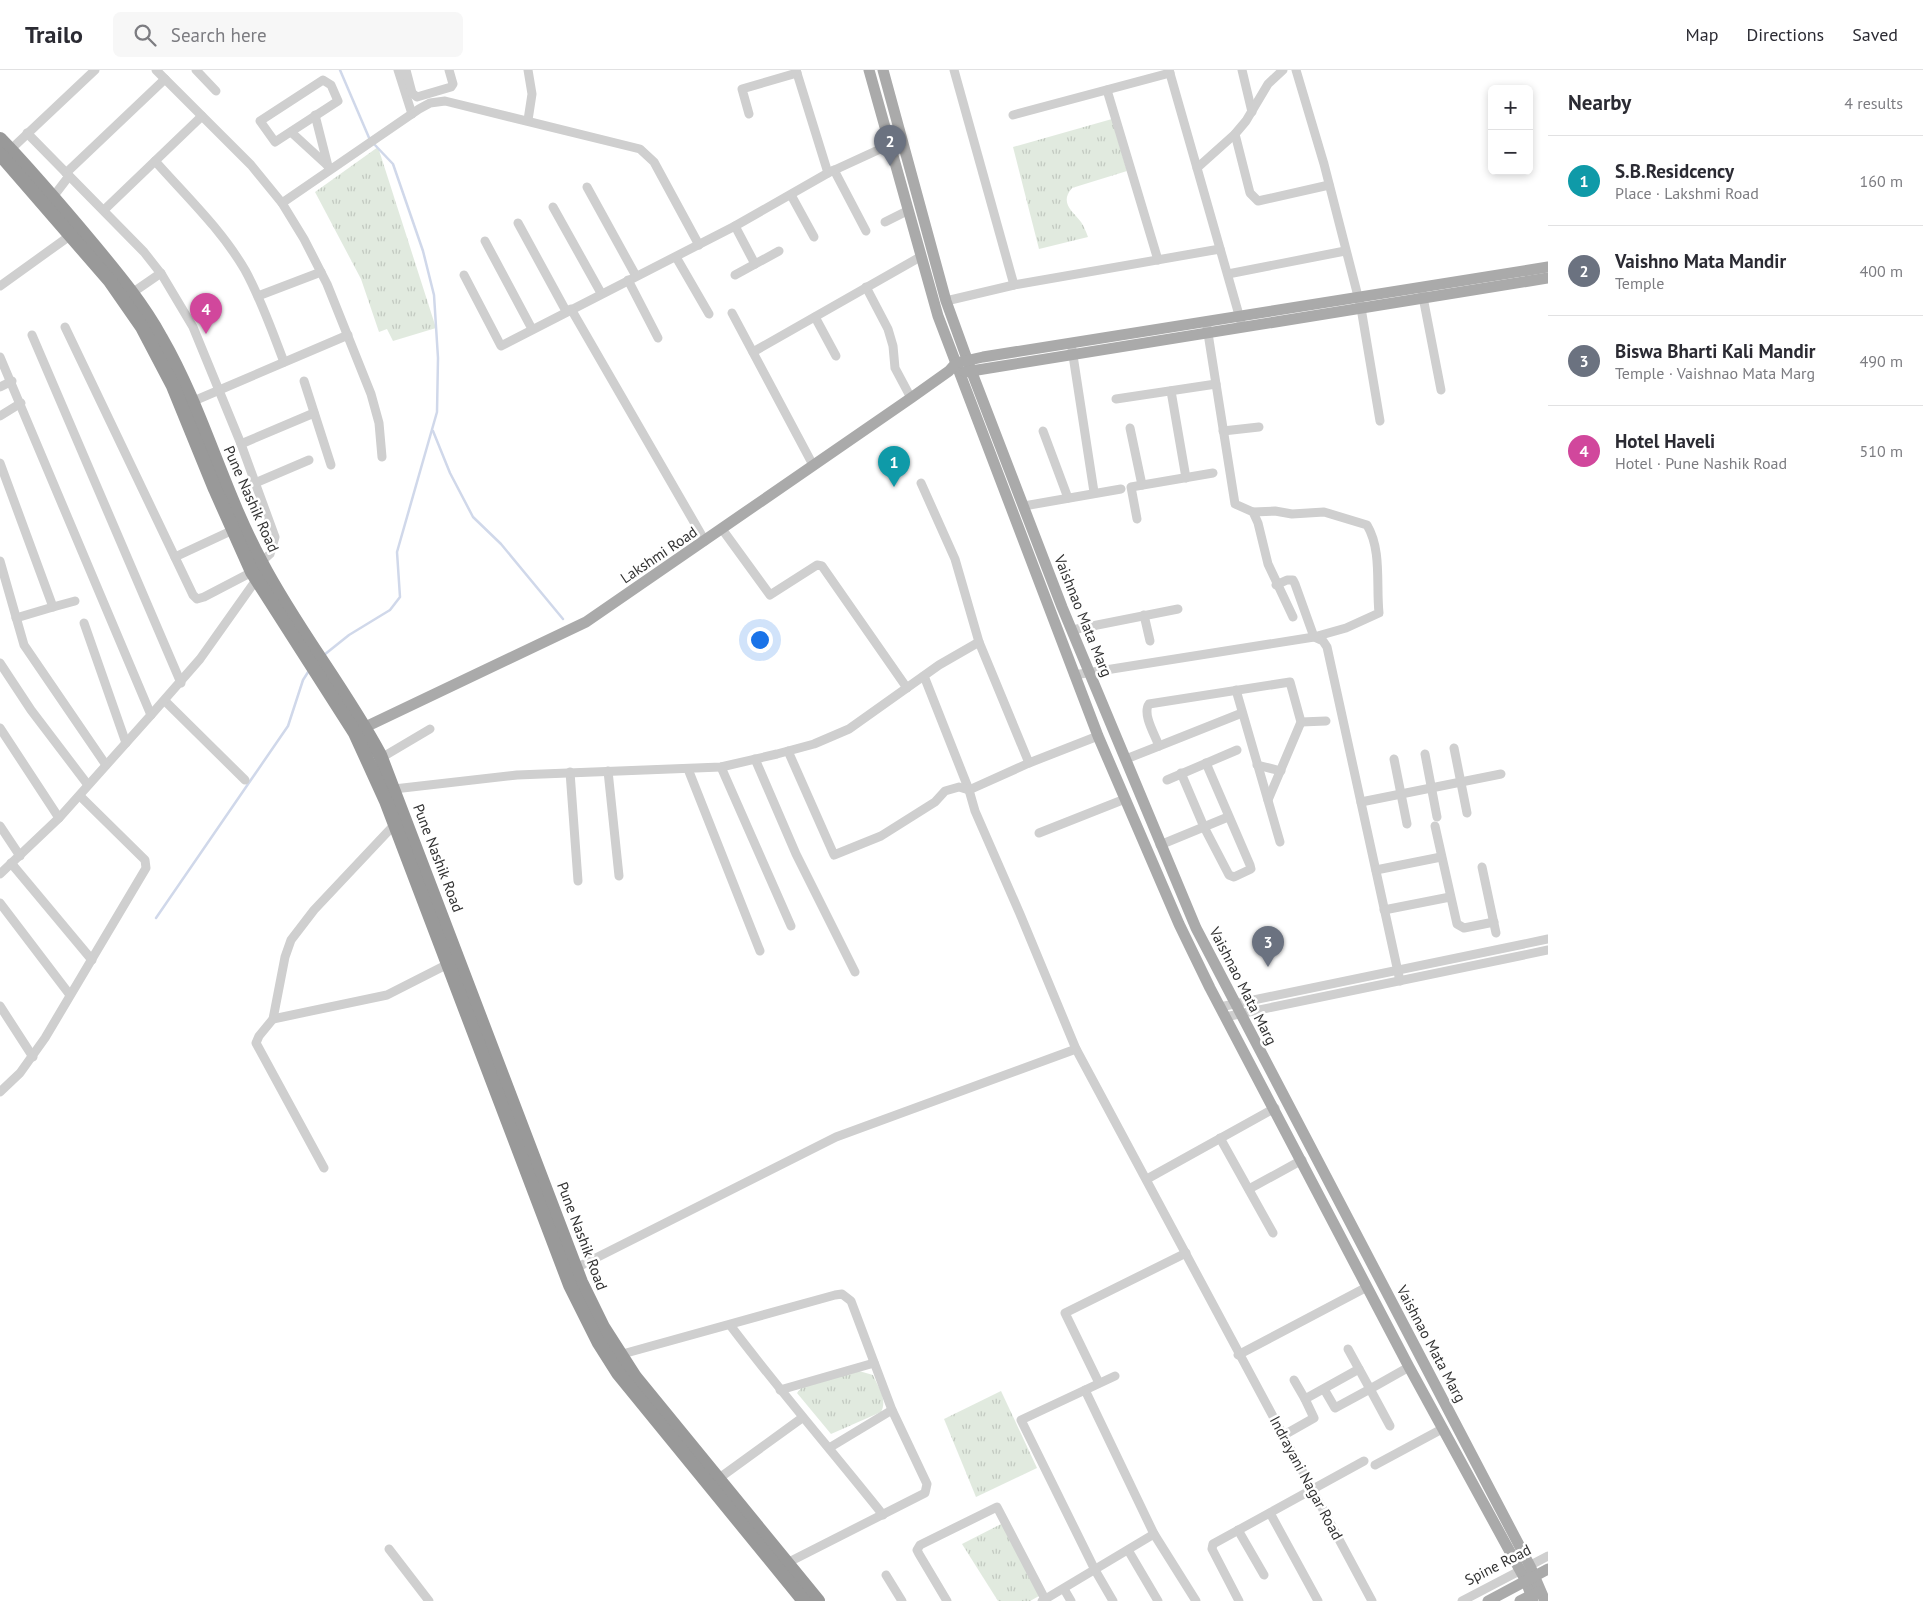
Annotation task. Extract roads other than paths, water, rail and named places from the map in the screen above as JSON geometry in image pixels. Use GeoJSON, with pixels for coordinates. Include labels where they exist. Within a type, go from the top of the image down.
{"type":"FeatureCollection","features":[{"type":"Feature","properties":{"kind":"highway","name":"Pune Nashik Road"},"geometry":{"type":"LineString","coordinates":[[0,139],[4,154],[110,281],[142,327],[187,404],[224,482],[256,571]]}},
{"type":"Feature","properties":{"kind":"highway","name":"Pune Nashik Road"},"geometry":{"type":"LineString","coordinates":[[4,154],[53,197],[132,294],[161,338],[232,530],[256,571],[277,592],[360,730],[381,758],[576,1268],[603,1327],[619,1354],[654,1401],[818,1601]]}},
{"type":"Feature","properties":{"kind":"highway","name":"Pune Nashik Road"},"geometry":{"type":"LineString","coordinates":[[360,730],[570,1285],[599,1343],[646,1409],[804,1601]]}},
{"type":"Feature","properties":{"kind":"main road"},"geometry":{"type":"LineString","coordinates":[[869,70],[938,316],[960,368]]}},
{"type":"Feature","properties":{"kind":"main road"},"geometry":{"type":"LineString","coordinates":[[883,70],[946,301],[960,368]]}},
{"type":"Feature","properties":{"kind":"main road"},"geometry":{"type":"LineString","coordinates":[[960,368],[1241,321],[1358,296],[1548,267]]}},
{"type":"Feature","properties":{"kind":"main road"},"geometry":{"type":"LineString","coordinates":[[1241,321],[1361,308],[1548,278]]}},
{"type":"Feature","properties":{"kind":"main road","name":"Lakshmi Road"},"geometry":{"type":"LineString","coordinates":[[360,730],[586,622],[911,398],[960,368]]}},
{"type":"Feature","properties":{"kind":"main road","name":"Vaishnao Mata Marg"},"geometry":{"type":"LineString","coordinates":[[960,368],[1024,506],[1088,672],[1203,944],[1451,1415],[1528,1573]]}},
{"type":"Feature","properties":{"kind":"main road","name":"Vaishnao Mata Marg"},"geometry":{"type":"LineString","coordinates":[[960,368],[1098,736],[1179,924],[1409,1367],[1441,1426],[1541,1596]]}},
{"type":"Feature","properties":{"kind":"main road"},"geometry":{"type":"LineString","coordinates":[[1441,1426],[1451,1415]]}},
{"type":"Feature","properties":{"kind":"main road","name":"Spine Road"},"geometry":{"type":"LineString","coordinates":[[1488,1601],[1528,1573],[1548,1569]]}},
{"type":"Feature","properties":{"kind":"main road"},"geometry":{"type":"LineString","coordinates":[[1520,1601],[1541,1596]]}},
{"type":"Feature","properties":{"kind":"street"},"geometry":{"type":"LineString","coordinates":[[4,154],[95,70]]}},
{"type":"Feature","properties":{"kind":"street"},"geometry":{"type":"LineString","coordinates":[[156,70],[251,165],[282,203],[321,272],[348,335],[371,394],[379,423],[382,457]]}},
{"type":"Feature","properties":{"kind":"street"},"geometry":{"type":"LineString","coordinates":[[196,70],[216,91]]}},
{"type":"Feature","properties":{"kind":"street"},"geometry":{"type":"LineString","coordinates":[[398,70],[412,114]]}},
{"type":"Feature","properties":{"kind":"street"},"geometry":{"type":"LineString","coordinates":[[406,70],[412,93],[417,97],[451,87],[453,84],[449,70]]}},
{"type":"Feature","properties":{"kind":"street"},"geometry":{"type":"LineString","coordinates":[[528,70],[532,94],[528,120]]}},
{"type":"Feature","properties":{"kind":"street"},"geometry":{"type":"LineString","coordinates":[[954,70],[1014,286]]}},
{"type":"Feature","properties":{"kind":"street"},"geometry":{"type":"LineString","coordinates":[[1242,70],[1252,112]]}},
{"type":"Feature","properties":{"kind":"street"},"geometry":{"type":"LineString","coordinates":[[1197,168],[1235,134],[1252,112],[1268,84],[1283,70]]}},
{"type":"Feature","properties":{"kind":"street"},"geometry":{"type":"LineString","coordinates":[[1296,70],[1329,185],[1361,308],[1380,421]]}},
{"type":"Feature","properties":{"kind":"street"},"geometry":{"type":"LineString","coordinates":[[749,114],[742,89],[797,71],[831,171],[866,230]]}},
{"type":"Feature","properties":{"kind":"street"},"geometry":{"type":"LineString","coordinates":[[1013,115],[1169,72],[1241,321]]}},
{"type":"Feature","properties":{"kind":"street"},"geometry":{"type":"LineString","coordinates":[[53,197],[68,174],[165,79]]}},
{"type":"Feature","properties":{"kind":"street"},"geometry":{"type":"LineString","coordinates":[[324,80],[331,85],[338,101],[315,115],[275,142],[260,121],[324,80]]}},
{"type":"Feature","properties":{"kind":"street"},"geometry":{"type":"LineString","coordinates":[[1108,90],[1158,260]]}},
{"type":"Feature","properties":{"kind":"street"},"geometry":{"type":"LineString","coordinates":[[282,203],[328,168],[352,155],[412,114],[430,103],[445,101],[626,145],[647,154],[654,162],[700,245]]}},
{"type":"Feature","properties":{"kind":"street"},"geometry":{"type":"LineString","coordinates":[[315,115],[328,168]]}},
{"type":"Feature","properties":{"kind":"street"},"geometry":{"type":"LineString","coordinates":[[104,210],[202,116]]}},
{"type":"Feature","properties":{"kind":"street"},"geometry":{"type":"LineString","coordinates":[[292,132],[328,168]]}},
{"type":"Feature","properties":{"kind":"street"},"geometry":{"type":"LineString","coordinates":[[0,874],[80,796],[181,683],[256,571],[270,554],[275,537],[241,444],[193,327],[161,273],[104,210],[27,133]]}},
{"type":"Feature","properties":{"kind":"street"},"geometry":{"type":"LineString","coordinates":[[1235,134],[1250,193],[1258,201],[1329,185]]}},
{"type":"Feature","properties":{"kind":"street"},"geometry":{"type":"LineString","coordinates":[[464,275],[501,346],[601,293],[700,245],[831,171],[902,139]]}},
{"type":"Feature","properties":{"kind":"street"},"geometry":{"type":"LineString","coordinates":[[155,161],[224,240],[244,270],[258,296],[284,362]]}},
{"type":"Feature","properties":{"kind":"street"},"geometry":{"type":"LineString","coordinates":[[587,187],[632,278],[658,338]]}},
{"type":"Feature","properties":{"kind":"street"},"geometry":{"type":"LineString","coordinates":[[791,194],[814,238]]}},
{"type":"Feature","properties":{"kind":"street"},"geometry":{"type":"LineString","coordinates":[[553,207],[601,293]]}},
{"type":"Feature","properties":{"kind":"street"},"geometry":{"type":"LineString","coordinates":[[885,222],[907,211]]}},
{"type":"Feature","properties":{"kind":"street"},"geometry":{"type":"LineString","coordinates":[[518,224],[705,541]]}},
{"type":"Feature","properties":{"kind":"street"},"geometry":{"type":"LineString","coordinates":[[735,226],[755,264]]}},
{"type":"Feature","properties":{"kind":"street"},"geometry":{"type":"LineString","coordinates":[[0,286],[71,235]]}},
{"type":"Feature","properties":{"kind":"street"},"geometry":{"type":"LineString","coordinates":[[485,241],[532,329]]}},
{"type":"Feature","properties":{"kind":"street"},"geometry":{"type":"LineString","coordinates":[[946,301],[1014,286],[1220,249]]}},
{"type":"Feature","properties":{"kind":"street"},"geometry":{"type":"LineString","coordinates":[[735,275],[779,251]]}},
{"type":"Feature","properties":{"kind":"street"},"geometry":{"type":"LineString","coordinates":[[1228,274],[1345,251]]}},
{"type":"Feature","properties":{"kind":"street"},"geometry":{"type":"LineString","coordinates":[[676,257],[709,314]]}},
{"type":"Feature","properties":{"kind":"street"},"geometry":{"type":"LineString","coordinates":[[753,352],[920,257]]}},
{"type":"Feature","properties":{"kind":"street"},"geometry":{"type":"LineString","coordinates":[[258,296],[321,272]]}},
{"type":"Feature","properties":{"kind":"street"},"geometry":{"type":"LineString","coordinates":[[132,294],[161,273]]}},
{"type":"Feature","properties":{"kind":"street"},"geometry":{"type":"LineString","coordinates":[[1420,286],[1442,390]]}},
{"type":"Feature","properties":{"kind":"street"},"geometry":{"type":"LineString","coordinates":[[866,287],[888,329],[893,346],[895,368],[911,398]]}},
{"type":"Feature","properties":{"kind":"street"},"geometry":{"type":"LineString","coordinates":[[732,313],[813,465]]}},
{"type":"Feature","properties":{"kind":"street"},"geometry":{"type":"LineString","coordinates":[[815,317],[836,356]]}},
{"type":"Feature","properties":{"kind":"street"},"geometry":{"type":"LineString","coordinates":[[65,327],[193,595],[197,599],[204,598],[256,571]]}},
{"type":"Feature","properties":{"kind":"street"},"geometry":{"type":"LineString","coordinates":[[1074,675],[1314,637],[1346,628],[1379,613],[1377,565],[1373,534],[1366,525],[1324,512],[1292,514],[1275,511],[1253,512],[1235,504],[1207,327]]}},
{"type":"Feature","properties":{"kind":"street"},"geometry":{"type":"LineString","coordinates":[[32,335],[181,683]]}},
{"type":"Feature","properties":{"kind":"street"},"geometry":{"type":"LineString","coordinates":[[187,404],[348,335]]}},
{"type":"Feature","properties":{"kind":"street"},"geometry":{"type":"LineString","coordinates":[[1072,348],[1094,492]]}},
{"type":"Feature","properties":{"kind":"street"},"geometry":{"type":"LineString","coordinates":[[0,357],[2,368],[12,381],[151,715]]}},
{"type":"Feature","properties":{"kind":"street"},"geometry":{"type":"LineString","coordinates":[[0,387],[12,381]]}},
{"type":"Feature","properties":{"kind":"street"},"geometry":{"type":"LineString","coordinates":[[304,381],[331,465]]}},
{"type":"Feature","properties":{"kind":"street"},"geometry":{"type":"LineString","coordinates":[[1116,399],[1216,384]]}},
{"type":"Feature","properties":{"kind":"street"},"geometry":{"type":"LineString","coordinates":[[1171,391],[1186,478]]}},
{"type":"Feature","properties":{"kind":"street"},"geometry":{"type":"LineString","coordinates":[[0,416],[21,403]]}},
{"type":"Feature","properties":{"kind":"street"},"geometry":{"type":"LineString","coordinates":[[241,444],[314,413]]}},
{"type":"Feature","properties":{"kind":"street"},"geometry":{"type":"LineString","coordinates":[[1223,431],[1259,427]]}},
{"type":"Feature","properties":{"kind":"street"},"geometry":{"type":"LineString","coordinates":[[1130,428],[1142,485]]}},
{"type":"Feature","properties":{"kind":"street"},"geometry":{"type":"LineString","coordinates":[[1043,431],[1068,498]]}},
{"type":"Feature","properties":{"kind":"street"},"geometry":{"type":"LineString","coordinates":[[255,482],[309,460]]}},
{"type":"Feature","properties":{"kind":"street"},"geometry":{"type":"LineString","coordinates":[[0,463],[53,608]]}},
{"type":"Feature","properties":{"kind":"street"},"geometry":{"type":"LineString","coordinates":[[1137,519],[1131,487],[1213,473]]}},
{"type":"Feature","properties":{"kind":"street"},"geometry":{"type":"LineString","coordinates":[[921,483],[955,558],[979,642],[1029,763]]}},
{"type":"Feature","properties":{"kind":"street"},"geometry":{"type":"LineString","coordinates":[[1024,506],[1094,492],[1121,489]]}},
{"type":"Feature","properties":{"kind":"street"},"geometry":{"type":"LineString","coordinates":[[1253,512],[1258,523],[1263,549],[1276,585],[1293,617]]}},
{"type":"Feature","properties":{"kind":"street"},"geometry":{"type":"LineString","coordinates":[[722,529],[770,595],[817,565],[822,566],[907,688]]}},
{"type":"Feature","properties":{"kind":"street"},"geometry":{"type":"LineString","coordinates":[[175,557],[232,530]]}},
{"type":"Feature","properties":{"kind":"street"},"geometry":{"type":"LineString","coordinates":[[0,561],[24,645],[106,765]]}},
{"type":"Feature","properties":{"kind":"street"},"geometry":{"type":"LineString","coordinates":[[1276,585],[1287,580],[1293,580],[1314,637],[1323,641],[1327,647],[1400,981]]}},
{"type":"Feature","properties":{"kind":"street"},"geometry":{"type":"LineString","coordinates":[[16,618],[75,600]]}},
{"type":"Feature","properties":{"kind":"street"},"geometry":{"type":"LineString","coordinates":[[1072,630],[1178,609]]}},
{"type":"Feature","properties":{"kind":"street"},"geometry":{"type":"LineString","coordinates":[[1144,615],[1150,641]]}},
{"type":"Feature","properties":{"kind":"street"},"geometry":{"type":"LineString","coordinates":[[84,623],[126,743]]}},
{"type":"Feature","properties":{"kind":"street"},"geometry":{"type":"LineString","coordinates":[[394,789],[476,778],[570,772],[688,769],[755,760],[814,744],[849,729],[924,676],[979,642]]}},
{"type":"Feature","properties":{"kind":"street"},"geometry":{"type":"LineString","coordinates":[[0,663],[31,710],[88,785]]}},
{"type":"Feature","properties":{"kind":"street","name":"Indrayani Nagar Road"},"geometry":{"type":"LineString","coordinates":[[924,676],[969,790],[975,811],[1076,1049],[1147,1179],[1238,1356],[1284,1435],[1372,1601]]}},
{"type":"Feature","properties":{"kind":"street"},"geometry":{"type":"LineString","coordinates":[[1159,746],[1147,714],[1146,708],[1149,704],[1290,682],[1301,722],[1268,800]]}},
{"type":"Feature","properties":{"kind":"street"},"geometry":{"type":"LineString","coordinates":[[1236,690],[1280,842]]}},
{"type":"Feature","properties":{"kind":"street"},"geometry":{"type":"LineString","coordinates":[[165,701],[244,780]]}},
{"type":"Feature","properties":{"kind":"street"},"geometry":{"type":"LineString","coordinates":[[1126,759],[1242,713]]}},
{"type":"Feature","properties":{"kind":"street"},"geometry":{"type":"LineString","coordinates":[[1301,722],[1326,721]]}},
{"type":"Feature","properties":{"kind":"street"},"geometry":{"type":"LineString","coordinates":[[0,728],[59,818]]}},
{"type":"Feature","properties":{"kind":"street"},"geometry":{"type":"LineString","coordinates":[[381,758],[430,729]]}},
{"type":"Feature","properties":{"kind":"street"},"geometry":{"type":"LineString","coordinates":[[788,751],[834,855],[881,836],[935,802],[945,791],[959,787],[969,790],[1029,763],[1098,736]]}},
{"type":"Feature","properties":{"kind":"street"},"geometry":{"type":"LineString","coordinates":[[1454,748],[1467,813]]}},
{"type":"Feature","properties":{"kind":"street"},"geometry":{"type":"LineString","coordinates":[[1167,780],[1237,750]]}},
{"type":"Feature","properties":{"kind":"street"},"geometry":{"type":"LineString","coordinates":[[1425,754],[1432,788],[1441,857],[1450,897],[1460,927],[1494,922]]}},
{"type":"Feature","properties":{"kind":"street"},"geometry":{"type":"LineString","coordinates":[[1394,759],[1407,824]]}},
{"type":"Feature","properties":{"kind":"street"},"geometry":{"type":"LineString","coordinates":[[755,760],[804,869],[855,972]]}},
{"type":"Feature","properties":{"kind":"street"},"geometry":{"type":"LineString","coordinates":[[1181,773],[1204,827],[1228,875],[1234,877],[1251,869],[1206,763]]}},
{"type":"Feature","properties":{"kind":"street"},"geometry":{"type":"LineString","coordinates":[[1257,765],[1281,771]]}},
{"type":"Feature","properties":{"kind":"street"},"geometry":{"type":"LineString","coordinates":[[721,766],[791,926]]}},
{"type":"Feature","properties":{"kind":"street"},"geometry":{"type":"LineString","coordinates":[[688,769],[760,952]]}},
{"type":"Feature","properties":{"kind":"street"},"geometry":{"type":"LineString","coordinates":[[570,772],[578,881]]}},
{"type":"Feature","properties":{"kind":"street"},"geometry":{"type":"LineString","coordinates":[[608,772],[619,876]]}},
{"type":"Feature","properties":{"kind":"street"},"geometry":{"type":"LineString","coordinates":[[1361,802],[1501,774]]}},
{"type":"Feature","properties":{"kind":"street"},"geometry":{"type":"LineString","coordinates":[[0,1092],[33,1057],[147,864],[80,796]]}},
{"type":"Feature","properties":{"kind":"street"},"geometry":{"type":"LineString","coordinates":[[1040,833],[1125,799]]}},
{"type":"Feature","properties":{"kind":"street"},"geometry":{"type":"LineString","coordinates":[[1160,845],[1228,817]]}},
{"type":"Feature","properties":{"kind":"street"},"geometry":{"type":"LineString","coordinates":[[324,1168],[256,1043],[259,1036],[273,1019],[285,957],[291,940],[314,910],[395,824]]}},
{"type":"Feature","properties":{"kind":"street"},"geometry":{"type":"LineString","coordinates":[[0,826],[20,856]]}},
{"type":"Feature","properties":{"kind":"street"},"geometry":{"type":"LineString","coordinates":[[1376,870],[1441,857]]}},
{"type":"Feature","properties":{"kind":"street"},"geometry":{"type":"LineString","coordinates":[[11,863],[92,960]]}},
{"type":"Feature","properties":{"kind":"street"},"geometry":{"type":"LineString","coordinates":[[1482,867],[1496,933]]}},
{"type":"Feature","properties":{"kind":"street"},"geometry":{"type":"LineString","coordinates":[[1384,910],[1450,897]]}},
{"type":"Feature","properties":{"kind":"street"},"geometry":{"type":"LineString","coordinates":[[0,904],[70,995]]}},
{"type":"Feature","properties":{"kind":"street"},"geometry":{"type":"LineString","coordinates":[[1223,1012],[1397,970],[1548,938]]}},
{"type":"Feature","properties":{"kind":"street"},"geometry":{"type":"LineString","coordinates":[[1237,1009],[1400,981],[1548,950]]}},
{"type":"Feature","properties":{"kind":"street"},"geometry":{"type":"LineString","coordinates":[[273,1019],[386,994],[448,964]]}},
{"type":"Feature","properties":{"kind":"street"},"geometry":{"type":"LineString","coordinates":[[0,1006],[33,1057]]}},
{"type":"Feature","properties":{"kind":"street"},"geometry":{"type":"LineString","coordinates":[[576,1268],[836,1137],[1076,1049]]}},
{"type":"Feature","properties":{"kind":"street"},"geometry":{"type":"LineString","coordinates":[[1147,1179],[1275,1108]]}},
{"type":"Feature","properties":{"kind":"street"},"geometry":{"type":"LineString","coordinates":[[1220,1138],[1273,1233]]}},
{"type":"Feature","properties":{"kind":"street"},"geometry":{"type":"LineString","coordinates":[[1249,1189],[1302,1160]]}},
{"type":"Feature","properties":{"kind":"street"},"geometry":{"type":"LineString","coordinates":[[1099,1383],[1065,1313],[1186,1253]]}},
{"type":"Feature","properties":{"kind":"street"},"geometry":{"type":"LineString","coordinates":[[1238,1356],[1367,1287]]}},
{"type":"Feature","properties":{"kind":"street"},"geometry":{"type":"LineString","coordinates":[[619,1354],[842,1294],[851,1301],[892,1410],[928,1489],[925,1493],[787,1563]]}},
{"type":"Feature","properties":{"kind":"street"},"geometry":{"type":"LineString","coordinates":[[730,1325],[802,1418],[883,1515]]}},
{"type":"Feature","properties":{"kind":"street"},"geometry":{"type":"LineString","coordinates":[[1348,1349],[1390,1426]]}},
{"type":"Feature","properties":{"kind":"street"},"geometry":{"type":"LineString","coordinates":[[780,1390],[874,1363]]}},
{"type":"Feature","properties":{"kind":"street"},"geometry":{"type":"LineString","coordinates":[[1324,1389],[1335,1408],[1409,1367]]}},
{"type":"Feature","properties":{"kind":"street"},"geometry":{"type":"LineString","coordinates":[[1306,1399],[1359,1369]]}},
{"type":"Feature","properties":{"kind":"street"},"geometry":{"type":"LineString","coordinates":[[1113,1601],[1095,1570],[1021,1420],[1115,1376]]}},
{"type":"Feature","properties":{"kind":"street"},"geometry":{"type":"LineString","coordinates":[[1284,1435],[1314,1418],[1306,1399],[1294,1380]]}},
{"type":"Feature","properties":{"kind":"street"},"geometry":{"type":"LineString","coordinates":[[1085,1390],[1154,1534],[1196,1601]]}},
{"type":"Feature","properties":{"kind":"street"},"geometry":{"type":"LineString","coordinates":[[829,1448],[892,1410]]}},
{"type":"Feature","properties":{"kind":"street"},"geometry":{"type":"LineString","coordinates":[[718,1480],[802,1418]]}},
{"type":"Feature","properties":{"kind":"street"},"geometry":{"type":"LineString","coordinates":[[1375,1465],[1441,1426]]}},
{"type":"Feature","properties":{"kind":"street"},"geometry":{"type":"LineString","coordinates":[[1239,1601],[1212,1546],[1364,1461]]}},
{"type":"Feature","properties":{"kind":"street"},"geometry":{"type":"LineString","coordinates":[[947,1601],[919,1554],[920,1545],[997,1507],[1001,1510],[1044,1600],[1154,1534]]}},
{"type":"Feature","properties":{"kind":"street"},"geometry":{"type":"LineString","coordinates":[[1270,1513],[1318,1601]]}},
{"type":"Feature","properties":{"kind":"street"},"geometry":{"type":"LineString","coordinates":[[1238,1530],[1264,1575]]}},
{"type":"Feature","properties":{"kind":"street"},"geometry":{"type":"LineString","coordinates":[[389,1549],[429,1601]]}},
{"type":"Feature","properties":{"kind":"street"},"geometry":{"type":"LineString","coordinates":[[1128,1550],[1158,1601]]}},
{"type":"Feature","properties":{"kind":"street","name":"Spine Road"},"geometry":{"type":"LineString","coordinates":[[1462,1601],[1528,1573],[1548,1556]]}},
{"type":"Feature","properties":{"kind":"street"},"geometry":{"type":"LineString","coordinates":[[886,1575],[902,1601]]}},
{"type":"Feature","properties":{"kind":"street"},"geometry":{"type":"LineString","coordinates":[[1064,1589],[1071,1601]]}},
{"type":"Feature","properties":{"kind":"waterway"},"geometry":{"type":"LineString","coordinates":[[340,70],[370,140]]}},
{"type":"Feature","properties":{"kind":"waterway"},"geometry":{"type":"LineString","coordinates":[[324,655],[349,635],[390,610],[400,597],[397,552],[437,412],[438,358],[434,295],[423,251],[393,164],[374,144]]}},
{"type":"Feature","properties":{"kind":"waterway"},"geometry":{"type":"LineString","coordinates":[[433,431],[450,473],[473,517],[501,544],[563,619]]}},
{"type":"Feature","properties":{"kind":"waterway"},"geometry":{"type":"LineString","coordinates":[[156,918],[288,726],[303,680],[310,669]]}},
{"type":"Feature","properties":{"kind":"place","name":"Vaishno Mata Mandir"},"geometry":{"type":"Point","coordinates":[890,166]}},
{"type":"Feature","properties":{"kind":"place","name":"Hotel Haveli"},"geometry":{"type":"Point","coordinates":[206,334]}},
{"type":"Feature","properties":{"kind":"place","name":"S.B.Residcency"},"geometry":{"type":"Point","coordinates":[894,487]}},
{"type":"Feature","properties":{"kind":"place","name":"Biswa Bharti Kali Mandir"},"geometry":{"type":"Point","coordinates":[1268,967]}}]}
